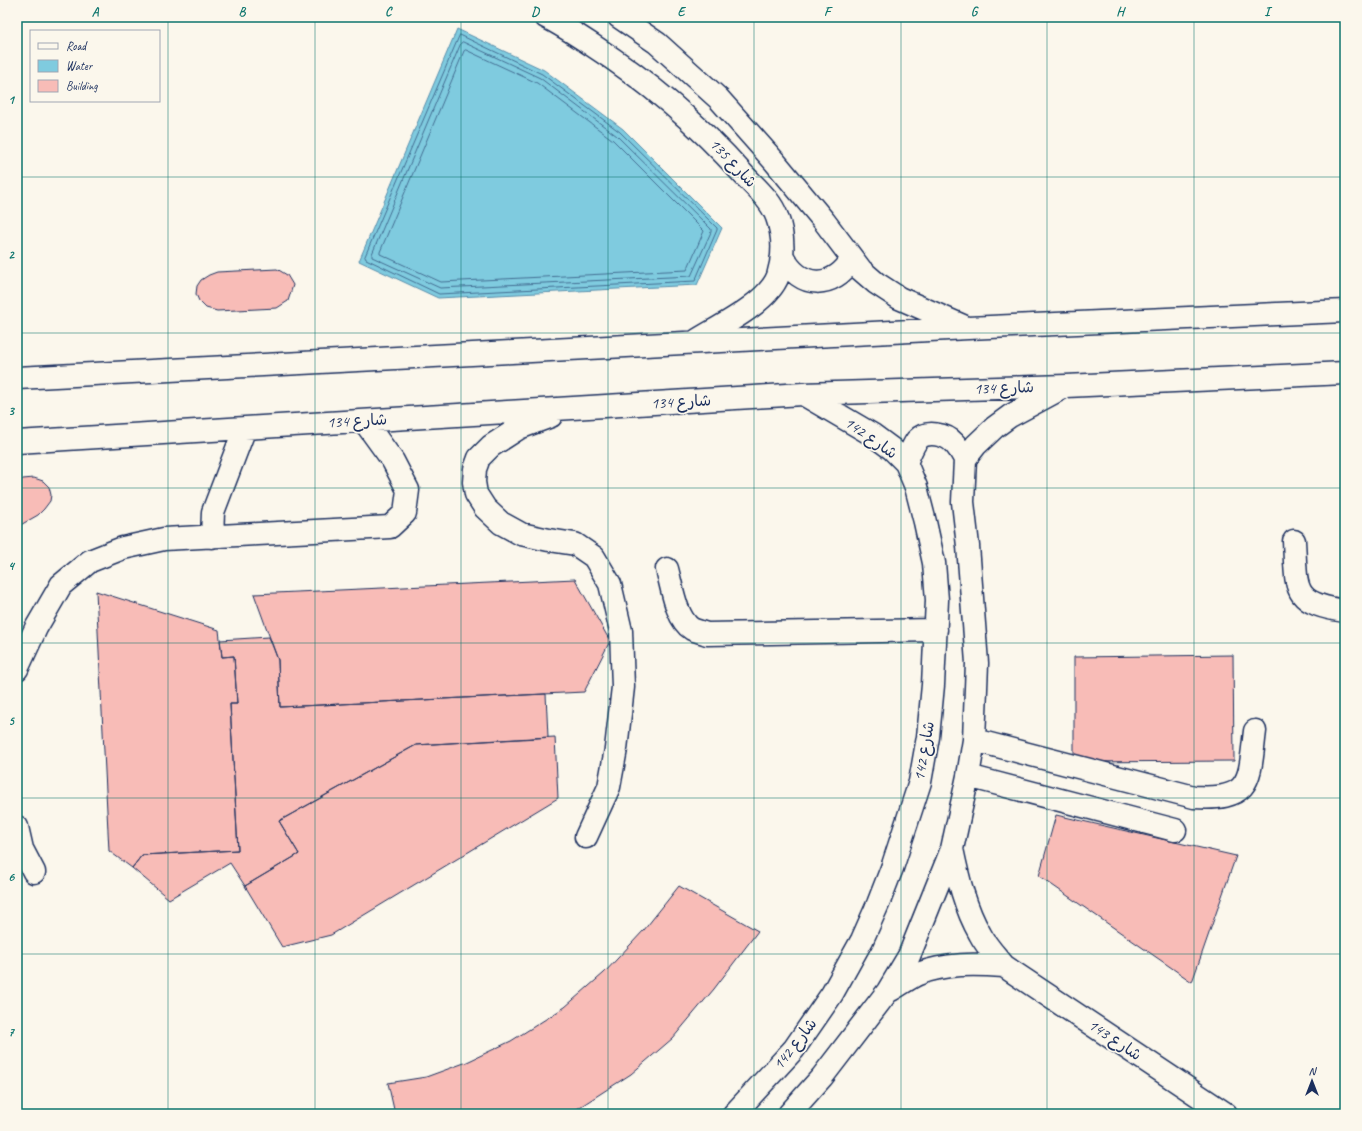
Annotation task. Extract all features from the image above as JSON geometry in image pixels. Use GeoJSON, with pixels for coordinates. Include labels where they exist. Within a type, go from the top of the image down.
{"type":"FeatureCollection","features":[{"type":"Feature","properties":{"kind":"street","name":"شارع 135"},"geometry":{"type":"LineString","coordinates":[[546,17],[623,64],[675,106],[717,145],[764,197],[776,216],[782,238],[783,257],[777,278],[765,294],[750,308],[694,343]]}},
{"type":"Feature","properties":{"kind":"street","name":"شارع 135"},"geometry":{"type":"LineString","coordinates":[[619,17],[657,43],[719,99],[775,162],[824,221],[861,270],[876,283],[899,298],[968,328]]}},
{"type":"Feature","properties":{"kind":"street"},"geometry":{"type":"LineString","coordinates":[[783,257],[788,266],[796,274],[806,280],[817,282],[838,276],[846,269],[852,260]]}},
{"type":"Feature","properties":{"kind":"street"},"geometry":{"type":"LineString","coordinates":[[17,378],[968,328],[1345,311]]}},
{"type":"Feature","properties":{"kind":"street","name":"شارع 134"},"geometry":{"type":"LineString","coordinates":[[17,442],[803,394],[1066,386],[1345,373]]}},
{"type":"Feature","properties":{"kind":"street"},"geometry":{"type":"LineString","coordinates":[[789,1114],[822,1077],[888,991],[909,956],[952,849],[968,776],[974,740],[977,663],[963,502],[965,459],[976,445],[995,427],[1010,416],[1066,386]]}},
{"type":"Feature","properties":{"kind":"street","name":"شارع 142"},"geometry":{"type":"LineString","coordinates":[[734,1114],[794,1049],[836,987],[862,940],[892,868],[920,782],[928,738],[933,685],[937,600],[934,563],[916,487],[906,463],[892,449],[873,435],[803,394]]}},
{"type":"Feature","properties":{"kind":"street"},"geometry":{"type":"LineString","coordinates":[[570,408],[519,428],[491,446],[479,458],[475,469],[474,482],[476,494],[485,508],[501,523],[521,534],[575,544],[594,557],[610,584],[621,631],[623,687],[616,749],[608,787],[586,837]]}},
{"type":"Feature","properties":{"kind":"street"},"geometry":{"type":"LineString","coordinates":[[17,670],[36,628],[61,585],[90,561],[123,548],[164,539],[390,527],[405,513],[408,490],[393,461],[364,421]]}},
{"type":"Feature","properties":{"kind":"street"},"geometry":{"type":"LineString","coordinates":[[212,537],[214,512],[246,428]]}},
{"type":"Feature","properties":{"kind":"street"},"geometry":{"type":"LineString","coordinates":[[906,463],[911,450],[918,439],[930,434],[944,436],[954,443],[965,459]]}},
{"type":"Feature","properties":{"kind":"street"},"geometry":{"type":"LineString","coordinates":[[1294,541],[1297,585],[1303,597],[1315,604],[1331,609],[1345,610]]}},
{"type":"Feature","properties":{"kind":"street"},"geometry":{"type":"LineString","coordinates":[[667,569],[677,606],[683,619],[692,629],[707,634],[936,630]]}},
{"type":"Feature","properties":{"kind":"street"},"geometry":{"type":"LineString","coordinates":[[974,740],[1194,797],[1213,798],[1229,795],[1243,787],[1249,774],[1255,730]]}},
{"type":"Feature","properties":{"kind":"street"},"geometry":{"type":"LineString","coordinates":[[968,776],[1174,830]]}},
{"type":"Feature","properties":{"kind":"street"},"geometry":{"type":"LineString","coordinates":[[17,827],[22,849],[34,872]]}},
{"type":"Feature","properties":{"kind":"street","name":"شارع 143"},"geometry":{"type":"LineString","coordinates":[[952,849],[959,881],[980,935],[1004,966],[1226,1114]]}},
{"type":"Feature","properties":{"kind":"street"},"geometry":{"type":"LineString","coordinates":[[888,991],[918,974],[947,966],[972,964],[1004,966]]}},
{"type":"Feature","properties":{"kind":"water"},"geometry":{"type":"Polygon","coordinates":[[[457,29],[544,70],[623,129],[722,228],[697,285],[438,298],[359,261],[457,29]]]}},
{"type":"Feature","properties":{"kind":"building"},"geometry":{"type":"Polygon","coordinates":[[[277,269],[287,275],[293,285],[288,301],[277,308],[217,311],[206,308],[199,301],[196,294],[197,286],[201,280],[217,272],[277,269]]]}},
{"type":"Feature","properties":{"kind":"building"},"geometry":{"type":"Polygon","coordinates":[[[34,478],[43,481],[49,487],[51,495],[50,501],[38,515],[17,527],[17,482],[23,479],[34,478]]]}},
{"type":"Feature","properties":{"kind":"building"},"geometry":{"type":"Polygon","coordinates":[[[575,579],[610,641],[584,692],[280,707],[278,660],[254,594],[575,579]]]}},
{"type":"Feature","properties":{"kind":"building"},"geometry":{"type":"Polygon","coordinates":[[[96,591],[219,630],[222,657],[234,656],[237,704],[230,704],[238,850],[142,855],[132,868],[109,851],[96,591]]]}},
{"type":"Feature","properties":{"kind":"building"},"geometry":{"type":"Polygon","coordinates":[[[269,637],[278,660],[280,707],[546,694],[548,737],[416,745],[279,821],[299,854],[245,886],[230,863],[169,899],[132,868],[142,855],[238,850],[230,704],[237,704],[234,656],[222,657],[220,640],[269,637]]]}},
{"type":"Feature","properties":{"kind":"building"},"geometry":{"type":"Polygon","coordinates":[[[1233,655],[1234,761],[1074,762],[1074,657],[1233,655]]]}},
{"type":"Feature","properties":{"kind":"building"},"geometry":{"type":"Polygon","coordinates":[[[555,737],[558,798],[331,935],[282,947],[245,886],[299,854],[279,821],[416,745],[555,737]]]}},
{"type":"Feature","properties":{"kind":"building"},"geometry":{"type":"Polygon","coordinates":[[[1056,815],[1236,856],[1192,982],[1039,876],[1056,815]]]}},
{"type":"Feature","properties":{"kind":"building"},"geometry":{"type":"Polygon","coordinates":[[[679,886],[758,931],[714,989],[673,1038],[631,1074],[569,1114],[395,1114],[388,1083],[426,1077],[467,1062],[511,1041],[565,1007],[604,973],[644,930],[679,886]]]}}]}
